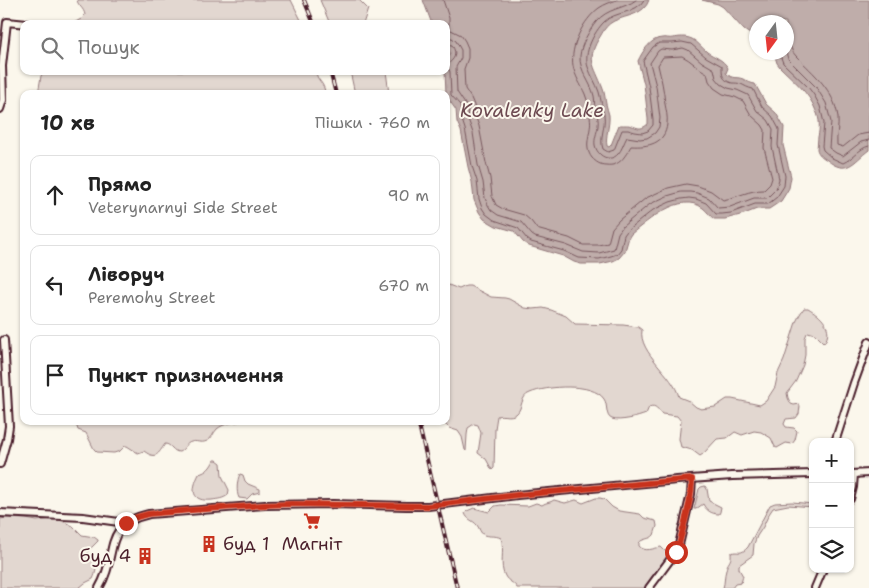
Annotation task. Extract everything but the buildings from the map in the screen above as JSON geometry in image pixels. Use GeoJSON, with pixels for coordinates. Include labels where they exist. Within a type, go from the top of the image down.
{"type":"FeatureCollection","features":[{"type":"Feature","properties":{"kind":"street"},"geometry":{"type":"LineString","coordinates":[[0,109],[4,97],[2,66],[6,22],[20,23]]}},
{"type":"Feature","properties":{"kind":"street"},"geometry":{"type":"LineString","coordinates":[[0,464],[9,426],[4,340]]}},
{"type":"Feature","properties":{"kind":"street"},"geometry":{"type":"LineString","coordinates":[[836,438],[869,342]]}},
{"type":"Feature","properties":{"kind":"street"},"geometry":{"type":"LineString","coordinates":[[854,474],[869,473]]}},
{"type":"Feature","properties":{"kind":"street"},"geometry":{"type":"LineString","coordinates":[[99,588],[107,570],[113,541],[120,529],[137,517],[148,514],[264,505],[428,506],[517,495],[692,479],[809,474]]}},
{"type":"Feature","properties":{"kind":"street"},"geometry":{"type":"LineString","coordinates":[[649,588],[678,549],[691,494],[692,479]]}},
{"type":"Feature","properties":{"kind":"street"},"geometry":{"type":"LineString","coordinates":[[0,513],[83,517],[126,523]]}},
{"type":"Feature","properties":{"kind":"street"},"geometry":{"type":"LineString","coordinates":[[815,588],[821,573]]}},
{"type":"Feature","properties":{"kind":"shaded area"},"geometry":{"type":"Polygon","coordinates":[[[77,0],[291,0],[301,20],[79,20],[85,15],[77,0]]]}},
{"type":"Feature","properties":{"kind":"shaded area"},"geometry":{"type":"Polygon","coordinates":[[[320,0],[359,0],[368,9],[364,20],[328,20],[320,0]]]}},
{"type":"Feature","properties":{"kind":"shaded area"},"geometry":{"type":"Polygon","coordinates":[[[316,75],[325,90],[39,90],[41,76],[316,75]]]}},
{"type":"Feature","properties":{"kind":"shaded area"},"geometry":{"type":"Polygon","coordinates":[[[351,75],[387,75],[388,90],[354,90],[351,75]]]}},
{"type":"Feature","properties":{"kind":"shaded area"},"geometry":{"type":"Polygon","coordinates":[[[450,286],[459,289],[470,286],[491,297],[509,299],[525,308],[551,310],[566,316],[575,324],[638,327],[642,330],[642,339],[645,347],[671,380],[679,397],[701,409],[715,407],[727,399],[760,405],[766,401],[775,387],[796,322],[804,308],[808,308],[817,314],[827,327],[828,332],[824,343],[815,334],[807,333],[803,365],[796,381],[787,393],[791,404],[799,404],[800,406],[799,414],[796,418],[786,419],[784,424],[786,427],[794,428],[797,431],[792,444],[786,443],[777,448],[771,438],[761,432],[754,431],[742,435],[735,432],[727,438],[717,439],[700,456],[692,450],[681,447],[679,439],[681,421],[677,416],[662,414],[657,408],[651,406],[646,414],[629,419],[615,420],[608,416],[605,401],[598,394],[590,390],[569,387],[558,387],[530,393],[523,400],[516,414],[497,416],[494,468],[492,470],[486,459],[478,453],[481,433],[478,425],[474,424],[468,428],[466,451],[458,431],[446,425],[450,425],[450,286]]]}},
{"type":"Feature","properties":{"kind":"shaded area"},"geometry":{"type":"Polygon","coordinates":[[[76,425],[223,425],[205,442],[195,441],[189,443],[179,452],[165,444],[156,455],[148,454],[144,451],[138,453],[127,446],[114,453],[97,452],[86,433],[78,430],[76,425]]]}},
{"type":"Feature","properties":{"kind":"shaded area"},"geometry":{"type":"Polygon","coordinates":[[[214,460],[221,463],[222,476],[229,490],[228,495],[212,500],[200,499],[194,490],[196,480],[199,474],[212,465],[214,460]]]}},
{"type":"Feature","properties":{"kind":"shaded area"},"geometry":{"type":"Polygon","coordinates":[[[240,474],[243,475],[248,484],[260,489],[260,492],[252,494],[247,499],[239,498],[237,486],[240,474]]]}},
{"type":"Feature","properties":{"kind":"shaded area"},"geometry":{"type":"Polygon","coordinates":[[[705,486],[709,501],[721,507],[719,514],[709,511],[703,504],[694,509],[699,489],[705,486]]]}},
{"type":"Feature","properties":{"kind":"shaded area"},"geometry":{"type":"Polygon","coordinates":[[[596,498],[604,499],[619,511],[640,514],[644,518],[656,521],[657,526],[654,535],[640,541],[639,546],[647,550],[661,547],[671,554],[650,579],[648,588],[517,588],[506,578],[503,572],[501,538],[483,534],[465,513],[474,508],[489,512],[495,506],[501,505],[528,506],[536,503],[542,505],[554,500],[565,503],[576,500],[583,503],[596,498]]]}},
{"type":"Feature","properties":{"kind":"shaded area"},"geometry":{"type":"Polygon","coordinates":[[[775,503],[809,504],[809,507],[788,505],[773,508],[757,536],[753,555],[739,565],[743,576],[741,583],[735,584],[732,588],[723,588],[725,572],[731,558],[731,553],[741,552],[748,547],[770,505],[775,503]]]}},
{"type":"Feature","properties":{"kind":"shaded area"},"geometry":{"type":"Polygon","coordinates":[[[0,519],[37,521],[60,520],[73,526],[82,535],[94,537],[98,541],[87,552],[89,558],[94,559],[96,564],[93,579],[79,588],[0,588],[0,519]]]}},
{"type":"Feature","properties":{"kind":"water","name":"Kovalenky Lake"},"geometry":{"type":"Polygon","coordinates":[[[423,0],[649,0],[647,5],[639,12],[608,25],[593,50],[594,68],[604,91],[609,115],[607,146],[611,145],[619,125],[640,128],[648,124],[644,84],[638,61],[644,50],[654,40],[687,37],[724,62],[728,68],[726,73],[728,75],[755,84],[766,104],[776,113],[784,127],[783,145],[791,177],[789,188],[781,201],[769,209],[757,209],[725,219],[714,219],[703,208],[694,204],[684,203],[675,205],[655,216],[631,234],[625,251],[619,258],[600,264],[581,264],[563,256],[529,246],[514,231],[496,226],[484,219],[479,212],[474,200],[472,182],[461,131],[457,122],[456,110],[450,101],[450,90],[446,90],[445,75],[450,75],[450,20],[430,20],[423,0]]]}},
{"type":"Feature","properties":{"kind":"water"},"geometry":{"type":"Polygon","coordinates":[[[702,0],[869,0],[869,150],[850,166],[845,167],[834,165],[818,152],[819,120],[813,104],[800,87],[780,67],[776,60],[794,60],[794,15],[749,15],[749,33],[718,4],[702,0]]]}},
{"type":"Feature","properties":{"kind":"railway"},"geometry":{"type":"LineString","coordinates":[[304,0],[312,20]]}},
{"type":"Feature","properties":{"kind":"railway"},"geometry":{"type":"LineString","coordinates":[[331,75],[335,90]]}},
{"type":"Feature","properties":{"kind":"railway"},"geometry":{"type":"LineString","coordinates":[[419,425],[457,588]]}},
{"type":"Feature","properties":{"kind":"place","name":"Магніт"},"geometry":{"type":"Point","coordinates":[312,521]}},
{"type":"Feature","properties":{"kind":"place","name":"буд 1"},"geometry":{"type":"Point","coordinates":[209,544]}},
{"type":"Feature","properties":{"kind":"place","name":"буд 4"},"geometry":{"type":"Point","coordinates":[145,556]}},
{"type":"Feature","properties":{"kind":"route"},"geometry":{"type":"LineString","coordinates":[[126,523],[137,517],[161,512],[292,504],[428,506],[517,495],[692,479],[690,499],[676,552]]}}]}
